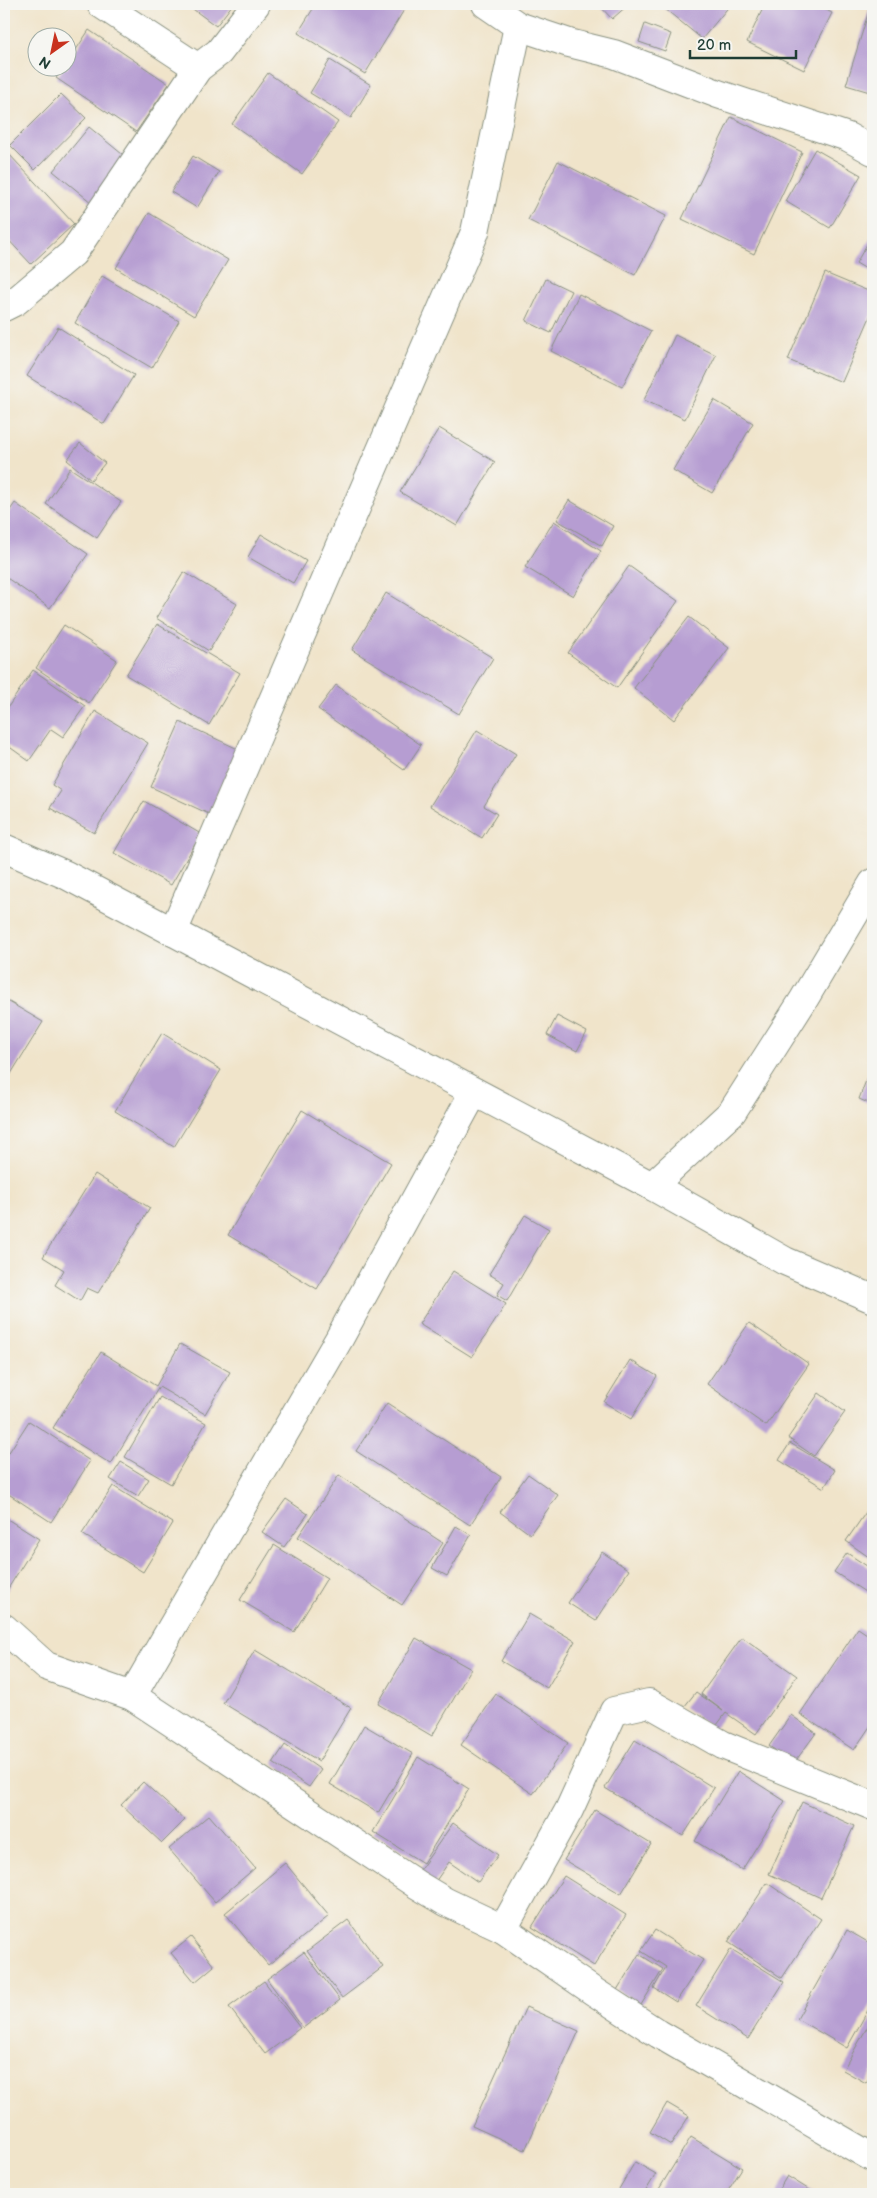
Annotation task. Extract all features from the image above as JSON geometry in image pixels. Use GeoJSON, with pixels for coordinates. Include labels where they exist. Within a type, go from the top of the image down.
{"type":"FeatureCollection","features":[{"type":"Feature","properties":{"kind":"street"},"geometry":{"type":"LineString","coordinates":[[101,4],[198,68]]}},
{"type":"Feature","properties":{"kind":"street"},"geometry":{"type":"LineString","coordinates":[[4,307],[16,302],[73,253],[198,68],[219,52],[256,4]]}},
{"type":"Feature","properties":{"kind":"street"},"geometry":{"type":"LineString","coordinates":[[486,4],[518,26],[569,43],[614,54],[718,94],[848,138],[873,151]]}},
{"type":"Feature","properties":{"kind":"street"},"geometry":{"type":"LineString","coordinates":[[174,932],[475,232],[518,26]]}},
{"type":"Feature","properties":{"kind":"street"},"geometry":{"type":"LineString","coordinates":[[4,848],[66,875],[174,932],[652,1186],[784,1261],[873,1299]]}},
{"type":"Feature","properties":{"kind":"street"},"geometry":{"type":"LineString","coordinates":[[652,1186],[732,1112],[804,999],[873,883]]}},
{"type":"Feature","properties":{"kind":"street"},"geometry":{"type":"LineString","coordinates":[[132,1696],[339,1340],[474,1092]]}},
{"type":"Feature","properties":{"kind":"street"},"geometry":{"type":"LineString","coordinates":[[4,1628],[46,1666],[132,1696],[416,1884],[446,1902],[502,1929],[592,1991],[659,2034],[873,2158]]}},
{"type":"Feature","properties":{"kind":"street"},"geometry":{"type":"LineString","coordinates":[[502,1929],[569,1810],[614,1711],[648,1704],[723,1745],[873,1806]]}},
{"type":"Feature","properties":{"kind":"building"},"geometry":{"type":"Polygon","coordinates":[[[186,4],[233,4],[216,26],[186,4]]]}},
{"type":"Feature","properties":{"kind":"building"},"geometry":{"type":"Polygon","coordinates":[[[316,4],[407,5],[365,74],[298,33],[316,4]]]}},
{"type":"Feature","properties":{"kind":"building"},"geometry":{"type":"Polygon","coordinates":[[[598,4],[629,4],[612,19],[598,4]]]}},
{"type":"Feature","properties":{"kind":"building"},"geometry":{"type":"Polygon","coordinates":[[[659,4],[731,4],[702,39],[659,4]]]}},
{"type":"Feature","properties":{"kind":"building"},"geometry":{"type":"Polygon","coordinates":[[[765,4],[814,4],[832,13],[804,70],[747,42],[765,4]]]}},
{"type":"Feature","properties":{"kind":"building"},"geometry":{"type":"Polygon","coordinates":[[[871,4],[873,4],[873,93],[846,85],[871,4]]]}},
{"type":"Feature","properties":{"kind":"building"},"geometry":{"type":"Polygon","coordinates":[[[645,24],[671,34],[665,51],[639,42],[645,24]]]}},
{"type":"Feature","properties":{"kind":"building"},"geometry":{"type":"Polygon","coordinates":[[[89,30],[169,84],[136,132],[56,78],[78,78],[78,47],[89,30]]]}},
{"type":"Feature","properties":{"kind":"building"},"geometry":{"type":"Polygon","coordinates":[[[330,60],[371,85],[351,118],[310,93],[330,60]]]}},
{"type":"Feature","properties":{"kind":"building"},"geometry":{"type":"Polygon","coordinates":[[[268,73],[338,122],[302,174],[232,124],[268,73]]]}},
{"type":"Feature","properties":{"kind":"building"},"geometry":{"type":"Polygon","coordinates":[[[61,94],[86,118],[35,170],[10,145],[61,94]]]}},
{"type":"Feature","properties":{"kind":"building"},"geometry":{"type":"Polygon","coordinates":[[[731,117],[802,152],[754,254],[682,219],[731,117]]]}},
{"type":"Feature","properties":{"kind":"building"},"geometry":{"type":"Polygon","coordinates":[[[89,127],[133,163],[97,207],[53,171],[89,127]]]}},
{"type":"Feature","properties":{"kind":"building"},"geometry":{"type":"Polygon","coordinates":[[[815,149],[861,175],[830,228],[785,201],[815,149]]]}},
{"type":"Feature","properties":{"kind":"building"},"geometry":{"type":"Polygon","coordinates":[[[8,153],[74,224],[31,264],[4,235],[4,157],[8,153]]]}},
{"type":"Feature","properties":{"kind":"building"},"geometry":{"type":"Polygon","coordinates":[[[193,156],[219,172],[197,208],[171,192],[193,156]]]}},
{"type":"Feature","properties":{"kind":"building"},"geometry":{"type":"Polygon","coordinates":[[[558,161],[666,216],[635,275],[528,220],[558,161]]]}},
{"type":"Feature","properties":{"kind":"building"},"geometry":{"type":"Polygon","coordinates":[[[149,213],[228,260],[194,316],[116,268],[149,213]]]}},
{"type":"Feature","properties":{"kind":"building"},"geometry":{"type":"Polygon","coordinates":[[[873,234],[873,273],[856,263],[873,234]]]}},
{"type":"Feature","properties":{"kind":"building"},"geometry":{"type":"Polygon","coordinates":[[[825,273],[873,293],[873,310],[842,382],[788,360],[825,273]]]}},
{"type":"Feature","properties":{"kind":"building"},"geometry":{"type":"Polygon","coordinates":[[[102,276],[179,321],[152,368],[75,323],[102,276]]]}},
{"type":"Feature","properties":{"kind":"building"},"geometry":{"type":"Polygon","coordinates":[[[546,279],[571,291],[551,333],[526,321],[546,279]]]}},
{"type":"Feature","properties":{"kind":"building"},"geometry":{"type":"Polygon","coordinates":[[[579,294],[651,331],[622,387],[551,351],[579,294]]]}},
{"type":"Feature","properties":{"kind":"building"},"geometry":{"type":"Polygon","coordinates":[[[58,327],[134,375],[104,424],[27,376],[58,327]]]}},
{"type":"Feature","properties":{"kind":"building"},"geometry":{"type":"Polygon","coordinates":[[[675,335],[716,355],[685,419],[644,400],[675,335]]]}},
{"type":"Feature","properties":{"kind":"building"},"geometry":{"type":"Polygon","coordinates":[[[714,400],[753,423],[712,493],[673,470],[714,400]]]}},
{"type":"Feature","properties":{"kind":"building"},"geometry":{"type":"Polygon","coordinates":[[[439,428],[495,462],[457,526],[400,492],[439,428]]]}},
{"type":"Feature","properties":{"kind":"building"},"geometry":{"type":"Polygon","coordinates":[[[80,443],[105,463],[91,480],[67,460],[80,443]]]}},
{"type":"Feature","properties":{"kind":"building"},"geometry":{"type":"Polygon","coordinates":[[[70,468],[121,502],[97,538],[46,504],[70,468]]]}},
{"type":"Feature","properties":{"kind":"building"},"geometry":{"type":"Polygon","coordinates":[[[569,500],[613,526],[602,546],[557,520],[569,500]]]}},
{"type":"Feature","properties":{"kind":"building"},"geometry":{"type":"Polygon","coordinates":[[[15,503],[88,554],[50,608],[4,576],[4,519],[15,503]]]}},
{"type":"Feature","properties":{"kind":"building"},"geometry":{"type":"Polygon","coordinates":[[[554,521],[601,551],[573,596],[525,567],[554,521]]]}},
{"type":"Feature","properties":{"kind":"building"},"geometry":{"type":"Polygon","coordinates":[[[261,534],[306,561],[293,583],[248,557],[261,534]]]}},
{"type":"Feature","properties":{"kind":"building"},"geometry":{"type":"Polygon","coordinates":[[[629,566],[678,601],[617,688],[568,653],[629,566]]]}},
{"type":"Feature","properties":{"kind":"building"},"geometry":{"type":"Polygon","coordinates":[[[184,572],[237,604],[209,651],[156,618],[184,572]]]}},
{"type":"Feature","properties":{"kind":"building"},"geometry":{"type":"Polygon","coordinates":[[[386,593],[493,658],[459,714],[352,650],[386,593]]]}},
{"type":"Feature","properties":{"kind":"building"},"geometry":{"type":"Polygon","coordinates":[[[689,617],[729,648],[674,720],[634,688],[689,617]]]}},
{"type":"Feature","properties":{"kind":"building"},"geometry":{"type":"Polygon","coordinates":[[[157,624],[240,673],[209,725],[126,675],[157,624]]]}},
{"type":"Feature","properties":{"kind":"building"},"geometry":{"type":"Polygon","coordinates":[[[64,625],[117,660],[89,703],[36,668],[64,625]]]}},
{"type":"Feature","properties":{"kind":"building"},"geometry":{"type":"Polygon","coordinates":[[[33,670],[85,706],[63,737],[51,729],[29,761],[4,743],[4,713],[33,670]]]}},
{"type":"Feature","properties":{"kind":"building"},"geometry":{"type":"Polygon","coordinates":[[[336,685],[421,745],[404,770],[318,709],[336,685]]]}},
{"type":"Feature","properties":{"kind":"building"},"geometry":{"type":"Polygon","coordinates":[[[95,711],[148,743],[94,833],[50,808],[61,791],[52,785],[95,711]]]}},
{"type":"Feature","properties":{"kind":"building"},"geometry":{"type":"Polygon","coordinates":[[[180,722],[238,749],[209,814],[151,787],[180,722]]]}},
{"type":"Feature","properties":{"kind":"building"},"geometry":{"type":"Polygon","coordinates":[[[477,730],[516,754],[484,806],[497,814],[482,838],[430,806],[477,730]]]}},
{"type":"Feature","properties":{"kind":"building"},"geometry":{"type":"Polygon","coordinates":[[[144,801],[201,834],[171,885],[114,853],[144,801]]]}},
{"type":"Feature","properties":{"kind":"building"},"geometry":{"type":"Polygon","coordinates":[[[4,999],[43,1022],[4,1085],[4,999]]]}},
{"type":"Feature","properties":{"kind":"building"},"geometry":{"type":"Polygon","coordinates":[[[557,1016],[587,1032],[577,1051],[547,1035],[557,1016]]]}},
{"type":"Feature","properties":{"kind":"building"},"geometry":{"type":"Polygon","coordinates":[[[162,1033],[221,1070],[174,1147],[115,1111],[162,1033]]]}},
{"type":"Feature","properties":{"kind":"building"},"geometry":{"type":"Polygon","coordinates":[[[873,1062],[873,1105],[859,1099],[873,1062]]]}},
{"type":"Feature","properties":{"kind":"building"},"geometry":{"type":"Polygon","coordinates":[[[302,1110],[391,1163],[317,1289],[228,1235],[302,1110]]]}},
{"type":"Feature","properties":{"kind":"building"},"geometry":{"type":"Polygon","coordinates":[[[95,1174],[150,1208],[98,1293],[87,1288],[80,1301],[55,1285],[64,1270],[43,1257],[95,1174]]]}},
{"type":"Feature","properties":{"kind":"building"},"geometry":{"type":"Polygon","coordinates":[[[525,1215],[549,1229],[507,1301],[497,1295],[504,1283],[489,1274],[525,1215]]]}},
{"type":"Feature","properties":{"kind":"building"},"geometry":{"type":"Polygon","coordinates":[[[453,1271],[506,1304],[472,1357],[419,1324],[453,1271]]]}},
{"type":"Feature","properties":{"kind":"building"},"geometry":{"type":"Polygon","coordinates":[[[749,1323],[809,1364],[766,1426],[707,1384],[749,1323]]]}},
{"type":"Feature","properties":{"kind":"building"},"geometry":{"type":"Polygon","coordinates":[[[180,1344],[230,1372],[205,1414],[159,1387],[111,1464],[53,1428],[101,1352],[156,1386],[180,1344]]]}},
{"type":"Feature","properties":{"kind":"building"},"geometry":{"type":"Polygon","coordinates":[[[630,1360],[657,1376],[631,1419],[604,1402],[630,1360]]]}},
{"type":"Feature","properties":{"kind":"building"},"geometry":{"type":"Polygon","coordinates":[[[819,1393],[845,1412],[814,1456],[788,1438],[819,1393]]]}},
{"type":"Feature","properties":{"kind":"building"},"geometry":{"type":"Polygon","coordinates":[[[160,1397],[206,1423],[171,1484],[125,1457],[160,1397]]]}},
{"type":"Feature","properties":{"kind":"building"},"geometry":{"type":"Polygon","coordinates":[[[387,1403],[501,1477],[470,1525],[356,1451],[387,1403]]]}},
{"type":"Feature","properties":{"kind":"building"},"geometry":{"type":"Polygon","coordinates":[[[29,1421],[90,1461],[51,1522],[4,1491],[4,1460],[29,1421]]]}},
{"type":"Feature","properties":{"kind":"building"},"geometry":{"type":"Polygon","coordinates":[[[790,1443],[835,1470],[824,1488],[779,1460],[790,1443]]]}},
{"type":"Feature","properties":{"kind":"building"},"geometry":{"type":"Polygon","coordinates":[[[121,1462],[149,1479],[138,1496],[110,1479],[121,1462]]]}},
{"type":"Feature","properties":{"kind":"building"},"geometry":{"type":"Polygon","coordinates":[[[528,1474],[558,1495],[530,1534],[500,1512],[528,1474]]]}},
{"type":"Feature","properties":{"kind":"building"},"geometry":{"type":"Polygon","coordinates":[[[339,1475],[443,1543],[402,1605],[298,1537],[339,1475]]]}},
{"type":"Feature","properties":{"kind":"building"},"geometry":{"type":"Polygon","coordinates":[[[113,1486],[173,1523],[143,1572],[82,1534],[113,1486]]]}},
{"type":"Feature","properties":{"kind":"building"},"geometry":{"type":"Polygon","coordinates":[[[286,1499],[308,1514],[284,1547],[262,1532],[286,1499]]]}},
{"type":"Feature","properties":{"kind":"building"},"geometry":{"type":"Polygon","coordinates":[[[873,1502],[873,1560],[846,1541],[873,1502]]]}},
{"type":"Feature","properties":{"kind":"building"},"geometry":{"type":"Polygon","coordinates":[[[4,1517],[39,1539],[4,1595],[4,1517]]]}},
{"type":"Feature","properties":{"kind":"building"},"geometry":{"type":"Polygon","coordinates":[[[456,1526],[471,1535],[447,1576],[432,1568],[456,1526]]]}},
{"type":"Feature","properties":{"kind":"building"},"geometry":{"type":"Polygon","coordinates":[[[274,1545],[327,1578],[294,1632],[240,1600],[274,1545]]]}},
{"type":"Feature","properties":{"kind":"building"},"geometry":{"type":"Polygon","coordinates":[[[602,1552],[629,1570],[596,1621],[568,1603],[602,1552]]]}},
{"type":"Feature","properties":{"kind":"building"},"geometry":{"type":"Polygon","coordinates":[[[847,1553],[873,1570],[873,1597],[834,1572],[847,1553]]]}},
{"type":"Feature","properties":{"kind":"building"},"geometry":{"type":"Polygon","coordinates":[[[529,1614],[575,1641],[547,1688],[501,1661],[529,1614]]]}},
{"type":"Feature","properties":{"kind":"building"},"geometry":{"type":"Polygon","coordinates":[[[858,1628],[873,1638],[873,1722],[854,1750],[800,1714],[858,1628]]]}},
{"type":"Feature","properties":{"kind":"building"},"geometry":{"type":"Polygon","coordinates":[[[742,1637],[797,1676],[756,1734],[726,1713],[714,1729],[684,1707],[696,1692],[723,1711],[701,1694],[742,1637]]]}},
{"type":"Feature","properties":{"kind":"building"},"geometry":{"type":"Polygon","coordinates":[[[416,1638],[471,1669],[432,1736],[378,1704],[416,1638]]]}},
{"type":"Feature","properties":{"kind":"building"},"geometry":{"type":"Polygon","coordinates":[[[255,1650],[351,1708],[319,1761],[223,1703],[255,1650]]]}},
{"type":"Feature","properties":{"kind":"building"},"geometry":{"type":"Polygon","coordinates":[[[496,1694],[568,1743],[533,1794],[461,1745],[496,1694]]]}},
{"type":"Feature","properties":{"kind":"building"},"geometry":{"type":"Polygon","coordinates":[[[791,1715],[816,1733],[794,1763],[769,1746],[791,1715]]]}},
{"type":"Feature","properties":{"kind":"building"},"geometry":{"type":"Polygon","coordinates":[[[364,1725],[413,1754],[378,1813],[330,1784],[364,1725]]]}},
{"type":"Feature","properties":{"kind":"building"},"geometry":{"type":"Polygon","coordinates":[[[635,1740],[714,1788],[683,1836],[605,1788],[635,1740]]]}},
{"type":"Feature","properties":{"kind":"building"},"geometry":{"type":"Polygon","coordinates":[[[285,1745],[321,1770],[309,1787],[273,1763],[285,1745]]]}},
{"type":"Feature","properties":{"kind":"building"},"geometry":{"type":"Polygon","coordinates":[[[418,1757],[469,1789],[423,1863],[373,1832],[418,1757]]]}},
{"type":"Feature","properties":{"kind":"building"},"geometry":{"type":"Polygon","coordinates":[[[738,1771],[785,1801],[742,1870],[695,1841],[738,1771]]]}},
{"type":"Feature","properties":{"kind":"building"},"geometry":{"type":"Polygon","coordinates":[[[143,1782],[185,1820],[162,1843],[121,1805],[143,1782]]]}},
{"type":"Feature","properties":{"kind":"building"},"geometry":{"type":"Polygon","coordinates":[[[802,1802],[854,1826],[821,1898],[769,1874],[802,1802]]]}},
{"type":"Feature","properties":{"kind":"building"},"geometry":{"type":"Polygon","coordinates":[[[595,1810],[651,1844],[621,1894],[564,1860],[595,1810]]]}},
{"type":"Feature","properties":{"kind":"building"},"geometry":{"type":"Polygon","coordinates":[[[209,1815],[255,1868],[215,1902],[169,1849],[209,1815]]]}},
{"type":"Feature","properties":{"kind":"building"},"geometry":{"type":"Polygon","coordinates":[[[453,1823],[498,1855],[478,1882],[449,1862],[433,1885],[417,1874],[453,1823]]]}},
{"type":"Feature","properties":{"kind":"building"},"geometry":{"type":"Polygon","coordinates":[[[285,1863],[329,1916],[268,1965],[225,1913],[285,1863]]]}},
{"type":"Feature","properties":{"kind":"building"},"geometry":{"type":"Polygon","coordinates":[[[564,1876],[626,1915],[594,1966],[532,1927],[564,1876]]]}},
{"type":"Feature","properties":{"kind":"building"},"geometry":{"type":"Polygon","coordinates":[[[767,1883],[821,1919],[782,1978],[728,1942],[767,1883]]]}},
{"type":"Feature","properties":{"kind":"building"},"geometry":{"type":"Polygon","coordinates":[[[348,1920],[383,1967],[342,1998],[307,1951],[348,1920]]]}},
{"type":"Feature","properties":{"kind":"building"},"geometry":{"type":"Polygon","coordinates":[[[655,1930],[703,1960],[676,2002],[654,1988],[666,1967],[641,1951],[655,1930]]]}},
{"type":"Feature","properties":{"kind":"building"},"geometry":{"type":"Polygon","coordinates":[[[847,1930],[873,1945],[873,2001],[847,2048],[797,2019],[847,1930]]]}},
{"type":"Feature","properties":{"kind":"building"},"geometry":{"type":"Polygon","coordinates":[[[191,1937],[214,1966],[195,1982],[171,1953],[191,1937]]]}},
{"type":"Feature","properties":{"kind":"building"},"geometry":{"type":"Polygon","coordinates":[[[731,1949],[784,1982],[748,2039],[696,2006],[731,1949]]]}},
{"type":"Feature","properties":{"kind":"building"},"geometry":{"type":"Polygon","coordinates":[[[304,1952],[340,2000],[303,2028],[267,1979],[304,1952]]]}},
{"type":"Feature","properties":{"kind":"building"},"geometry":{"type":"Polygon","coordinates":[[[639,1954],[663,1969],[641,2005],[617,1990],[639,1954]]]}},
{"type":"Feature","properties":{"kind":"building"},"geometry":{"type":"Polygon","coordinates":[[[264,1981],[300,2028],[265,2054],[229,2007],[264,1981]]]}},
{"type":"Feature","properties":{"kind":"building"},"geometry":{"type":"Polygon","coordinates":[[[526,2007],[579,2031],[525,2150],[472,2126],[526,2007]]]}},
{"type":"Feature","properties":{"kind":"building"},"geometry":{"type":"Polygon","coordinates":[[[873,2017],[873,2071],[866,2083],[843,2070],[873,2017]]]}},
{"type":"Feature","properties":{"kind":"building"},"geometry":{"type":"Polygon","coordinates":[[[667,2103],[689,2116],[671,2145],[650,2132],[667,2103]]]}},
{"type":"Feature","properties":{"kind":"building"},"geometry":{"type":"Polygon","coordinates":[[[691,2137],[742,2168],[726,2194],[656,2194],[691,2137]]]}},
{"type":"Feature","properties":{"kind":"building"},"geometry":{"type":"Polygon","coordinates":[[[635,2162],[656,2174],[644,2194],[616,2194],[635,2162]]]}},
{"type":"Feature","properties":{"kind":"building"},"geometry":{"type":"Polygon","coordinates":[[[787,2176],[816,2194],[776,2194],[787,2176]]]}}]}
